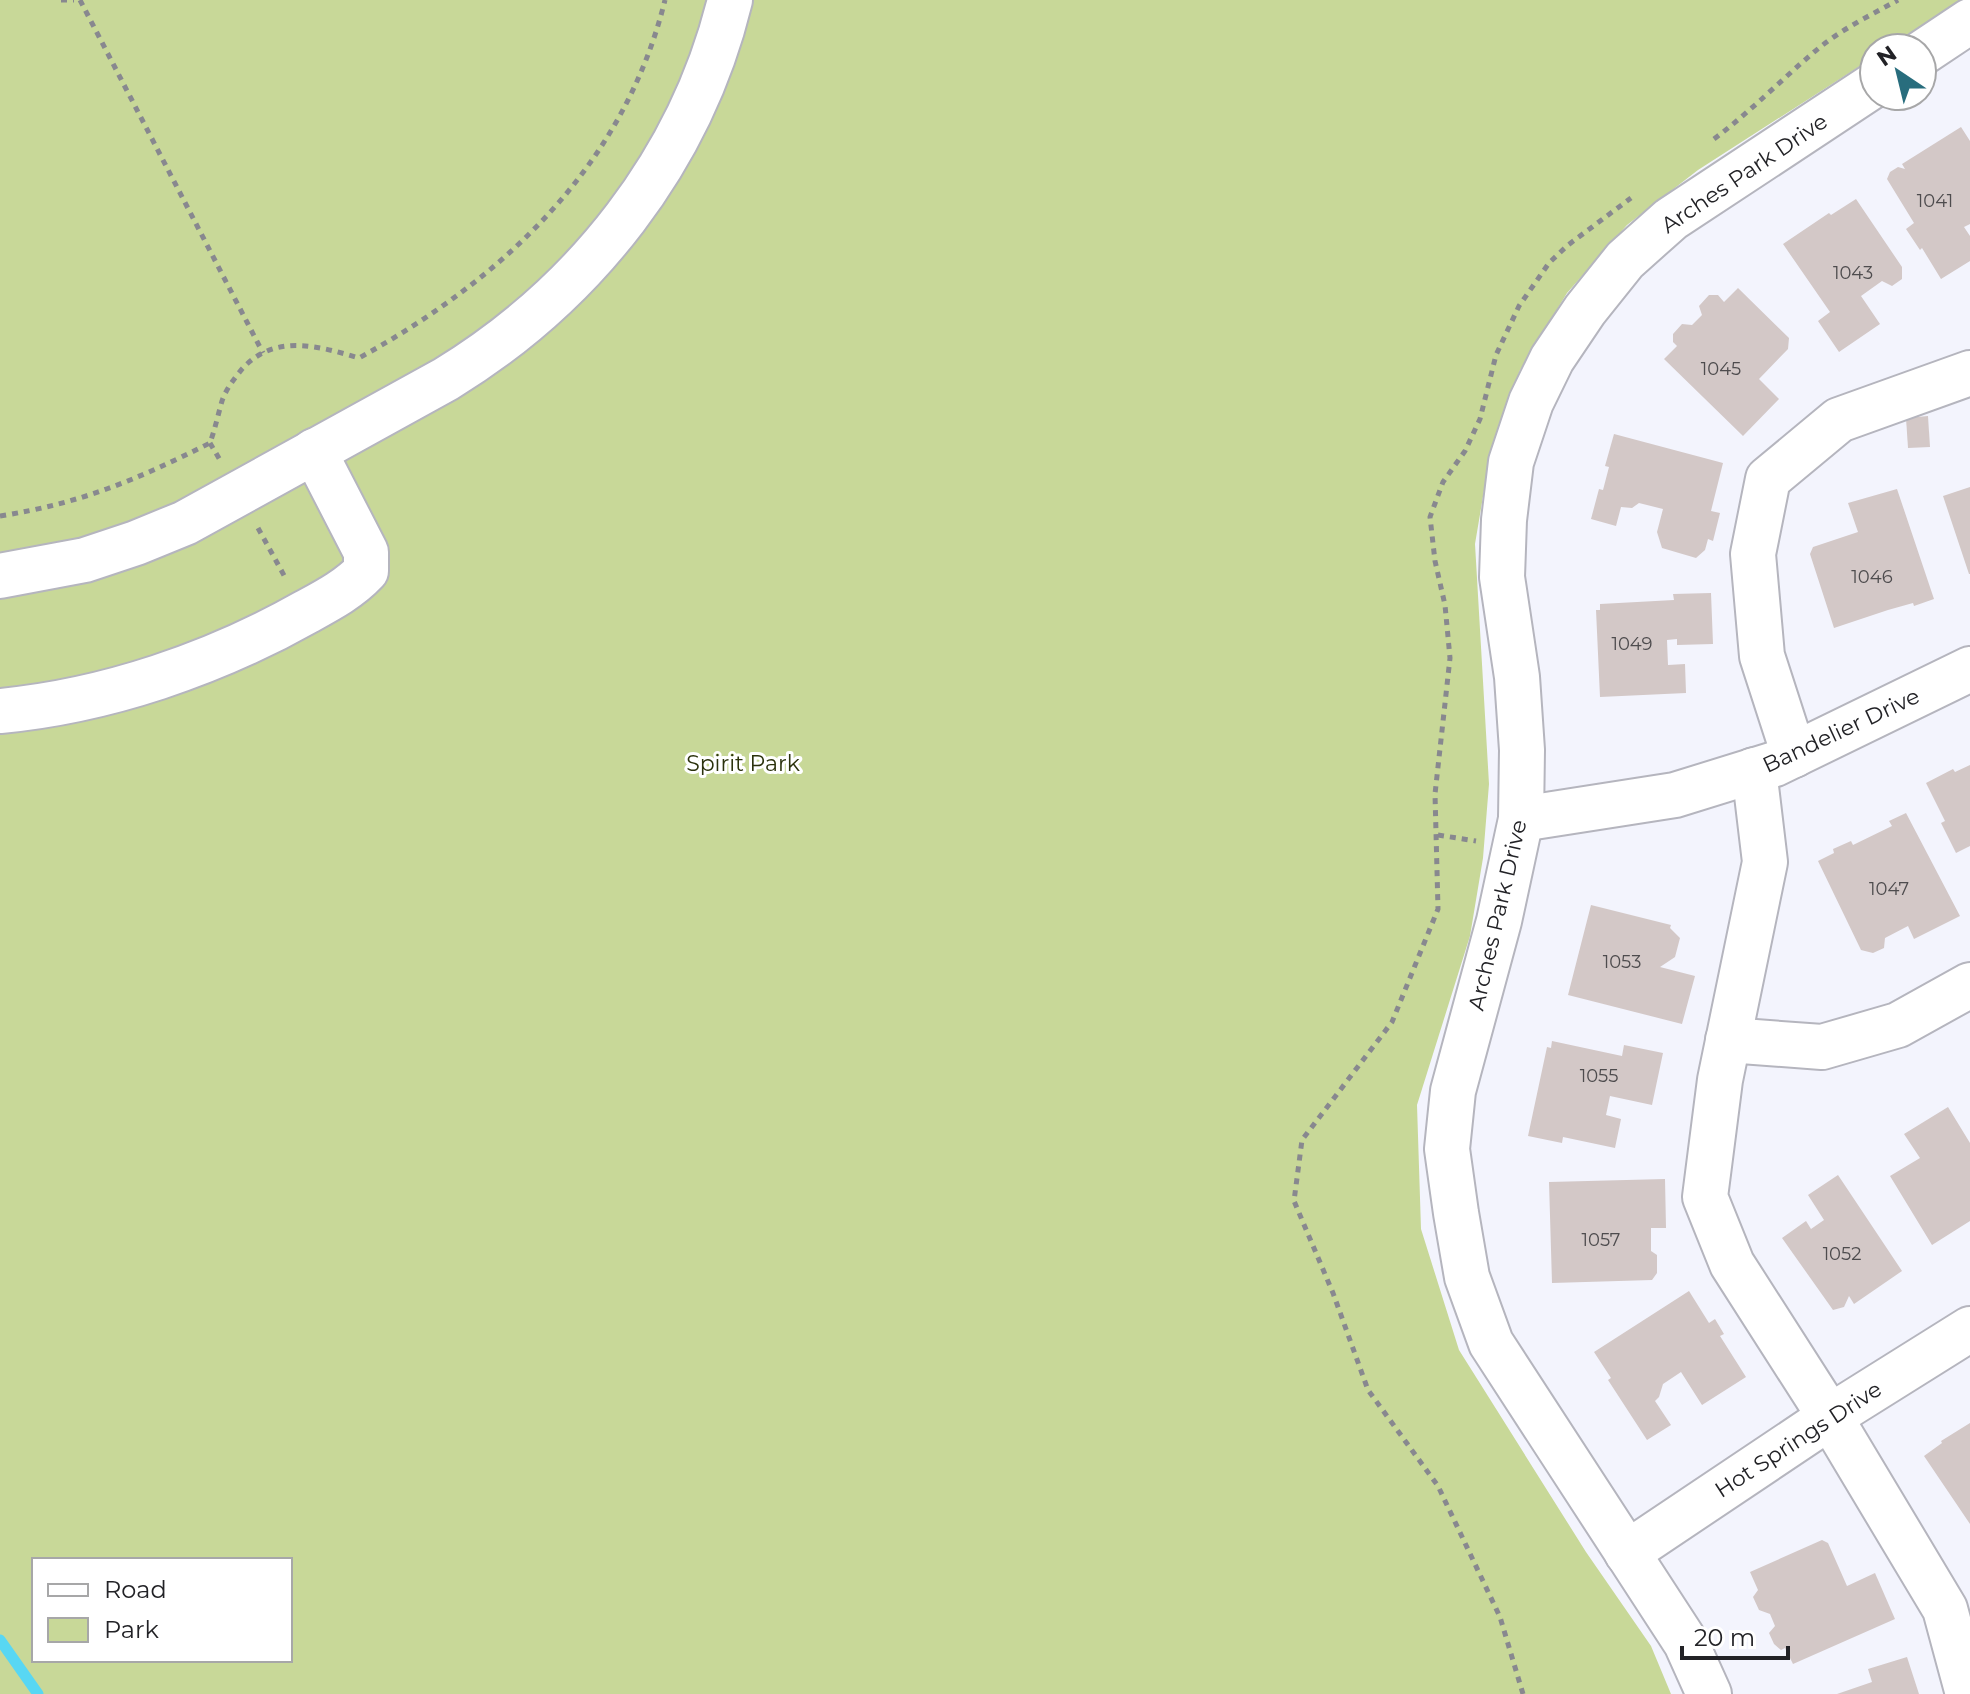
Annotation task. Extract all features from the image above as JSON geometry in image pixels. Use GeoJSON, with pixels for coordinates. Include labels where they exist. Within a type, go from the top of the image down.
{"type":"FeatureCollection","features":[{"type":"Feature","properties":{"kind":"street"},"geometry":{"type":"LineString","coordinates":[[0,576],[85,560],[185,523],[398,406],[486,354],[530,321],[571,283],[638,203],[665,159],[711,60],[730,0]]}},
{"type":"Feature","properties":{"kind":"street"},"geometry":{"type":"LineString","coordinates":[[1938,42],[1970,21]]}},
{"type":"Feature","properties":{"kind":"street","name":"Arches Park Drive"},"geometry":{"type":"LineString","coordinates":[[1709,1694],[1686,1643],[1491,1343],[1467,1277],[1447,1149],[1453,1091],[1499,921],[1521,819],[1522,750],[1517,677],[1502,577],[1504,520],[1511,462],[1531,402],[1552,359],[1585,310],[1625,260],[1671,219],[1858,96]]}},
{"type":"Feature","properties":{"kind":"street"},"geometry":{"type":"LineString","coordinates":[[1794,755],[1762,656],[1753,554],[1768,479],[1839,420],[1970,373]]}},
{"type":"Feature","properties":{"kind":"street"},"geometry":{"type":"LineString","coordinates":[[0,711],[97,695],[174,672],[273,631],[352,586],[366,571],[366,552],[314,451]]}},
{"type":"Feature","properties":{"kind":"street","name":"Bandelier Drive"},"geometry":{"type":"LineString","coordinates":[[1521,819],[1675,795],[1754,770],[1794,755],[1970,669]]}},
{"type":"Feature","properties":{"kind":"street"},"geometry":{"type":"LineString","coordinates":[[1754,770],[1765,862],[1720,1080],[1705,1197],[1732,1264],[1830,1417],[1945,1609],[1961,1625],[1968,1694]]}},
{"type":"Feature","properties":{"kind":"street"},"geometry":{"type":"LineString","coordinates":[[1728,1040],[1822,1047],[1898,1025],[1970,985]]}},
{"type":"Feature","properties":{"kind":"street","name":"Hot Springs Drive"},"geometry":{"type":"LineString","coordinates":[[1627,1553],[1830,1417],[1970,1329]]}},
{"type":"Feature","properties":{"kind":"path"},"geometry":{"type":"LineString","coordinates":[[61,0],[77,0],[263,353]]}},
{"type":"Feature","properties":{"kind":"path"},"geometry":{"type":"LineString","coordinates":[[0,516],[71,503],[108,491],[210,443],[222,400],[230,384],[244,367],[263,353],[286,344],[303,344],[359,358],[423,321],[492,269],[533,232],[570,192],[592,162],[628,98],[647,56],[665,0]]}},
{"type":"Feature","properties":{"kind":"green space","name":"Spirit Park"},"geometry":{"type":"Polygon","coordinates":[[[0,0],[1962,0],[1912,32],[1858,32],[1858,67],[1698,170],[1627,225],[1567,293],[1520,370],[1490,455],[1475,544],[1489,784],[1483,858],[1470,936],[1417,1105],[1421,1229],[1459,1350],[1586,1552],[1651,1646],[1671,1694],[0,1694],[0,0]]]}},
{"type":"Feature","properties":{"kind":"building"},"geometry":{"type":"Polygon","coordinates":[[[1961,127],[1970,141],[1970,224],[1964,227],[1970,236],[1970,261],[1941,279],[1906,229],[1914,223],[1887,179],[1890,172],[1898,167],[1905,169],[1902,164],[1961,127]]]}},
{"type":"Feature","properties":{"kind":"building"},"geometry":{"type":"Polygon","coordinates":[[[1856,199],[1902,267],[1902,279],[1892,286],[1882,281],[1861,296],[1880,324],[1839,352],[1818,321],[1830,312],[1783,244],[1856,199]]]}},
{"type":"Feature","properties":{"kind":"building"},"geometry":{"type":"Polygon","coordinates":[[[1738,288],[1789,338],[1788,349],[1759,379],[1779,399],[1743,436],[1664,359],[1677,346],[1673,342],[1673,334],[1682,324],[1692,325],[1702,315],[1699,306],[1709,295],[1718,295],[1724,302],[1738,288]]]}},
{"type":"Feature","properties":{"kind":"building"},"geometry":{"type":"Polygon","coordinates":[[[1928,416],[1930,447],[1908,448],[1906,418],[1928,416]]]}},
{"type":"Feature","properties":{"kind":"building"},"geometry":{"type":"Polygon","coordinates":[[[1614,434],[1723,463],[1711,511],[1720,513],[1713,541],[1708,539],[1705,550],[1696,558],[1662,548],[1657,532],[1663,509],[1639,503],[1632,508],[1621,507],[1616,526],[1591,519],[1599,489],[1603,490],[1609,467],[1605,466],[1614,434]]]}},
{"type":"Feature","properties":{"kind":"building"},"geometry":{"type":"Polygon","coordinates":[[[1970,487],[1970,574],[1969,574],[1943,496],[1970,487]]]}},
{"type":"Feature","properties":{"kind":"building"},"geometry":{"type":"Polygon","coordinates":[[[1897,489],[1934,599],[1834,628],[1810,554],[1813,547],[1858,532],[1848,503],[1897,489]]]}},
{"type":"Feature","properties":{"kind":"building"},"geometry":{"type":"Polygon","coordinates":[[[1711,593],[1713,644],[1677,645],[1677,639],[1667,640],[1668,665],[1685,664],[1686,693],[1600,697],[1596,610],[1600,610],[1600,604],[1674,600],[1673,594],[1711,593]]]}},
{"type":"Feature","properties":{"kind":"building"},"geometry":{"type":"Polygon","coordinates":[[[1970,765],[1970,846],[1956,853],[1941,823],[1945,821],[1926,783],[1953,769],[1955,772],[1970,765]]]}},
{"type":"Feature","properties":{"kind":"building"},"geometry":{"type":"Polygon","coordinates":[[[1906,813],[1960,916],[1914,939],[1908,926],[1885,938],[1884,948],[1873,953],[1861,950],[1818,861],[1834,853],[1833,849],[1851,841],[1853,845],[1892,826],[1889,821],[1906,813]]]}},
{"type":"Feature","properties":{"kind":"building"},"geometry":{"type":"Polygon","coordinates":[[[1591,905],[1671,925],[1670,928],[1680,938],[1675,957],[1660,967],[1695,976],[1682,1024],[1568,995],[1591,905]]]}},
{"type":"Feature","properties":{"kind":"building"},"geometry":{"type":"Polygon","coordinates":[[[1552,1041],[1622,1056],[1624,1045],[1663,1053],[1652,1105],[1610,1096],[1606,1115],[1621,1119],[1615,1148],[1563,1137],[1562,1143],[1528,1136],[1547,1047],[1551,1048],[1552,1041]]]}},
{"type":"Feature","properties":{"kind":"building"},"geometry":{"type":"Polygon","coordinates":[[[1948,1107],[1970,1143],[1970,1221],[1932,1245],[1890,1176],[1920,1158],[1904,1134],[1948,1107]]]}},
{"type":"Feature","properties":{"kind":"building"},"geometry":{"type":"Polygon","coordinates":[[[1838,1175],[1902,1271],[1854,1304],[1849,1296],[1844,1307],[1833,1310],[1782,1238],[1806,1221],[1811,1229],[1824,1220],[1808,1195],[1838,1175]]]}},
{"type":"Feature","properties":{"kind":"building"},"geometry":{"type":"Polygon","coordinates":[[[1665,1179],[1666,1228],[1651,1228],[1651,1251],[1657,1255],[1657,1273],[1652,1280],[1552,1283],[1549,1182],[1665,1179]]]}},
{"type":"Feature","properties":{"kind":"building"},"geometry":{"type":"Polygon","coordinates":[[[1689,1291],[1709,1323],[1715,1319],[1724,1334],[1720,1336],[1746,1377],[1702,1405],[1681,1372],[1663,1384],[1655,1401],[1671,1425],[1647,1440],[1608,1380],[1611,1378],[1594,1352],[1689,1291]]]}},
{"type":"Feature","properties":{"kind":"building"},"geometry":{"type":"Polygon","coordinates":[[[1970,1423],[1970,1524],[1924,1456],[1970,1423]]]}},
{"type":"Feature","properties":{"kind":"building"},"geometry":{"type":"Polygon","coordinates":[[[1822,1540],[1828,1543],[1847,1586],[1875,1573],[1895,1619],[1793,1664],[1785,1648],[1781,1650],[1774,1644],[1769,1633],[1775,1626],[1770,1614],[1759,1610],[1753,1597],[1758,1590],[1750,1572],[1822,1540]]]}},
{"type":"Feature","properties":{"kind":"building"},"geometry":{"type":"Polygon","coordinates":[[[1907,1657],[1919,1694],[1837,1694],[1872,1682],[1868,1669],[1907,1657]]]}},
{"type":"Feature","properties":{"kind":"waterway"},"geometry":{"type":"LineString","coordinates":[[0,1640],[38,1694]]}}]}
